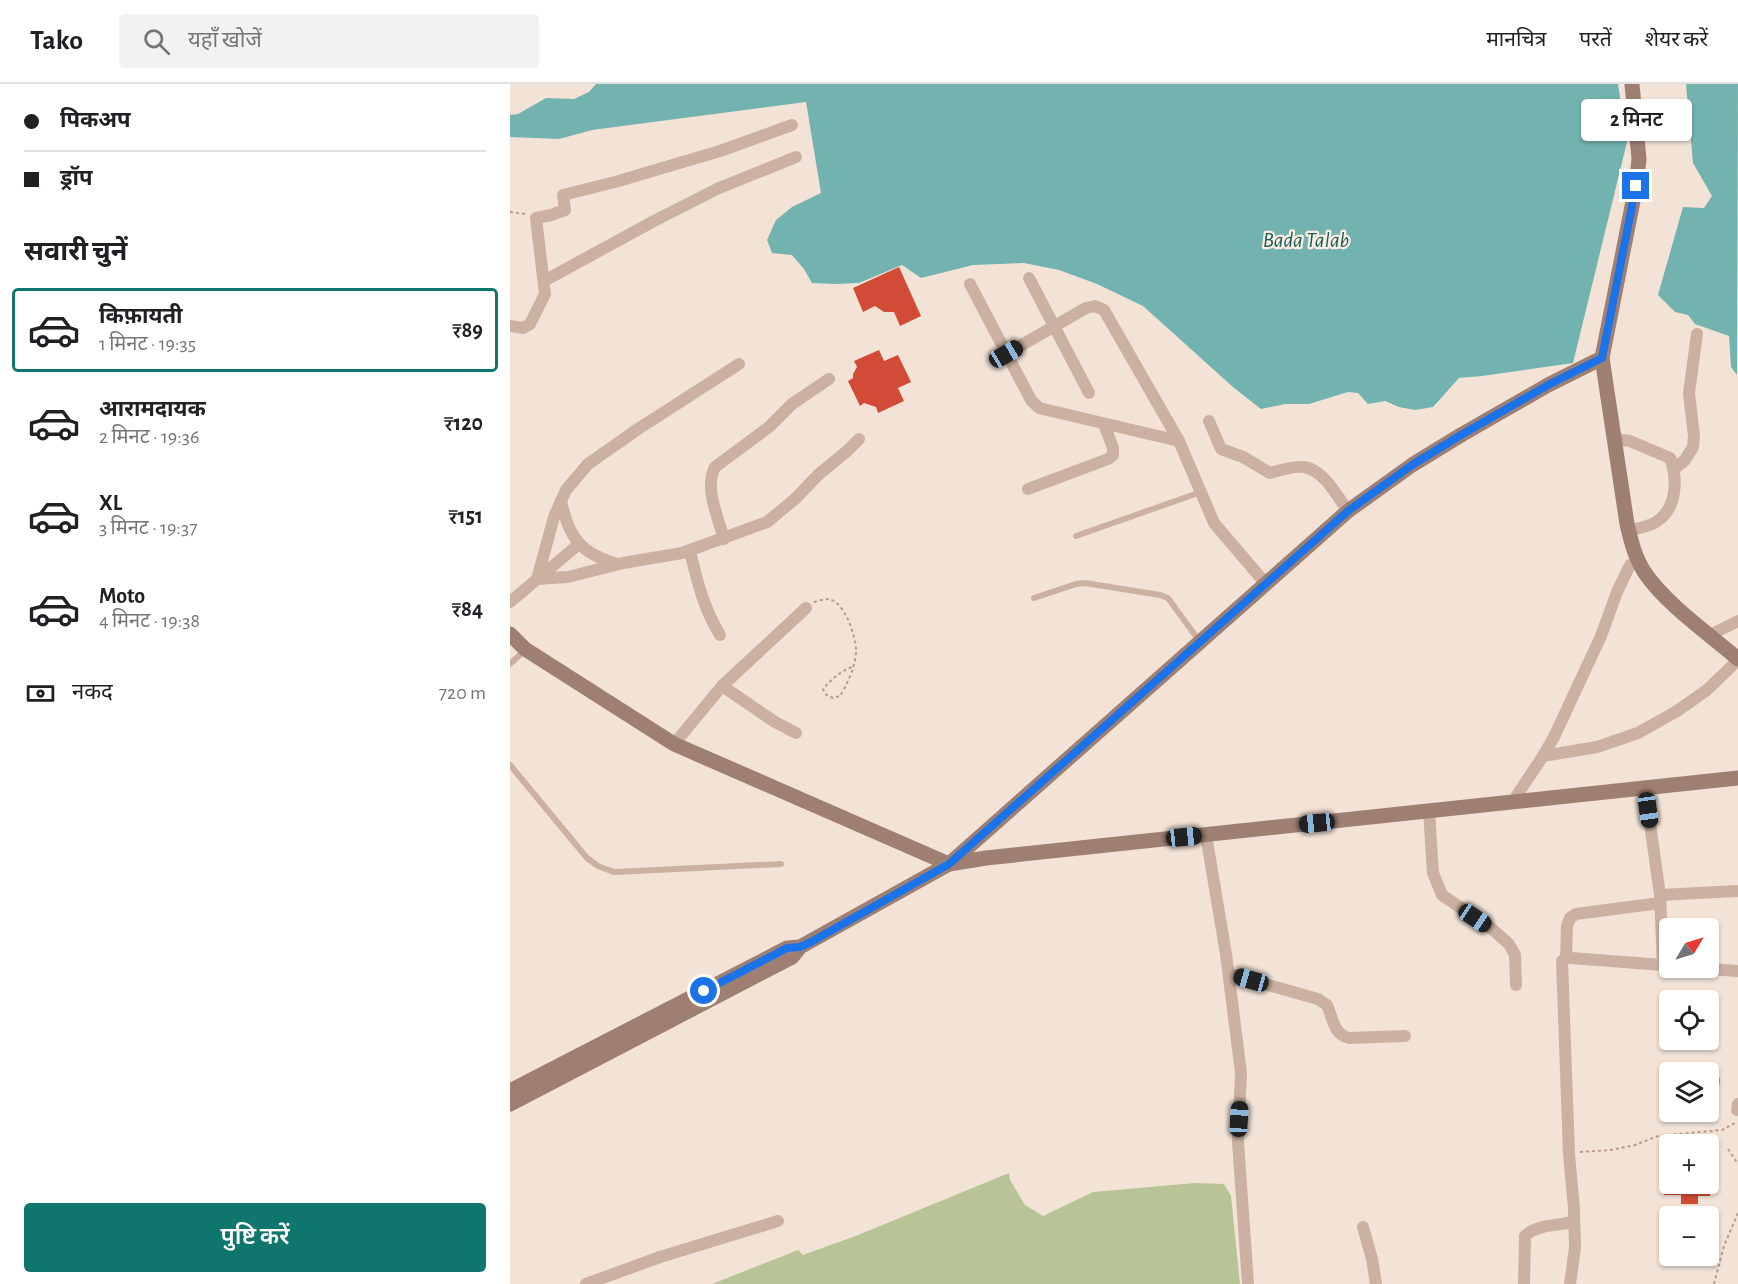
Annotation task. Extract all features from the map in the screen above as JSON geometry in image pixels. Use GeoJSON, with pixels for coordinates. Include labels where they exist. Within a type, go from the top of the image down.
{"type":"FeatureCollection","features":[{"type":"Feature","properties":{"kind":"main road"},"geometry":{"type":"LineString","coordinates":[[1632,84],[1640,159],[1602,358],[1629,531],[1638,560],[1646,574],[1671,601],[1738,659]]}},
{"type":"Feature","properties":{"kind":"main road"},"geometry":{"type":"LineString","coordinates":[[510,1104],[792,957],[800,947],[949,864],[1348,511],[1412,465],[1461,435],[1548,385],[1602,358]]}},
{"type":"Feature","properties":{"kind":"main road"},"geometry":{"type":"LineString","coordinates":[[510,634],[525,650],[674,744],[949,864],[997,856],[1738,778]]}},
{"type":"Feature","properties":{"kind":"main road"},"geometry":{"type":"LineString","coordinates":[[510,1091],[787,948],[800,947]]}},
{"type":"Feature","properties":{"kind":"street"},"geometry":{"type":"LineString","coordinates":[[510,326],[523,328],[530,324],[545,294],[536,218],[565,210],[563,195],[720,151],[792,125]]}},
{"type":"Feature","properties":{"kind":"street"},"geometry":{"type":"LineString","coordinates":[[544,281],[654,220],[719,188],[796,157]]}},
{"type":"Feature","properties":{"kind":"street"},"geometry":{"type":"LineString","coordinates":[[1029,278],[1089,393]]}},
{"type":"Feature","properties":{"kind":"street"},"geometry":{"type":"LineString","coordinates":[[970,284],[1031,400],[1039,408],[1179,441]]}},
{"type":"Feature","properties":{"kind":"street"},"geometry":{"type":"LineString","coordinates":[[1006,354],[1086,308],[1095,306],[1104,310],[1179,441],[1214,523],[1266,584]]}},
{"type":"Feature","properties":{"kind":"street"},"geometry":{"type":"LineString","coordinates":[[1674,469],[1686,460],[1693,447],[1694,436],[1689,393],[1697,334]]}},
{"type":"Feature","properties":{"kind":"street"},"geometry":{"type":"LineString","coordinates":[[537,579],[554,516],[566,490],[588,464],[739,364]]}},
{"type":"Feature","properties":{"kind":"street"},"geometry":{"type":"LineString","coordinates":[[723,539],[710,488],[711,473],[715,467],[769,427],[792,404],[830,379]]}},
{"type":"Feature","properties":{"kind":"street"},"geometry":{"type":"LineString","coordinates":[[1209,421],[1221,449],[1243,457],[1270,473],[1303,467],[1316,471],[1348,511]]}},
{"type":"Feature","properties":{"kind":"street"},"geometry":{"type":"LineString","coordinates":[[1028,489],[1108,459],[1113,455],[1113,448],[1104,424]]}},
{"type":"Feature","properties":{"kind":"street"},"geometry":{"type":"LineString","coordinates":[[537,579],[568,577],[618,564],[690,551],[767,522],[859,439]]}},
{"type":"Feature","properties":{"kind":"street"},"geometry":{"type":"LineString","coordinates":[[1614,439],[1630,441],[1670,458],[1674,469],[1675,489],[1669,510],[1650,525],[1629,531]]}},
{"type":"Feature","properties":{"kind":"street"},"geometry":{"type":"LineString","coordinates":[[561,501],[568,526],[579,544],[599,558],[618,564]]}},
{"type":"Feature","properties":{"kind":"street"},"geometry":{"type":"LineString","coordinates":[[510,602],[579,544]]}},
{"type":"Feature","properties":{"kind":"street"},"geometry":{"type":"LineString","coordinates":[[690,551],[698,587],[711,620],[720,635]]}},
{"type":"Feature","properties":{"kind":"street"},"geometry":{"type":"LineString","coordinates":[[1516,802],[1517,795],[1543,756],[1601,636],[1617,592],[1630,565],[1638,560]]}},
{"type":"Feature","properties":{"kind":"street"},"geometry":{"type":"LineString","coordinates":[[674,744],[722,686],[806,608]]}},
{"type":"Feature","properties":{"kind":"street"},"geometry":{"type":"LineString","coordinates":[[1710,635],[1738,621]]}},
{"type":"Feature","properties":{"kind":"street"},"geometry":{"type":"LineString","coordinates":[[1543,756],[1597,747],[1638,733],[1677,711],[1707,690],[1738,659]]}},
{"type":"Feature","properties":{"kind":"street"},"geometry":{"type":"LineString","coordinates":[[722,686],[774,722],[796,733]]}},
{"type":"Feature","properties":{"kind":"street"},"geometry":{"type":"LineString","coordinates":[[1645,788],[1662,918]]}},
{"type":"Feature","properties":{"kind":"street"},"geometry":{"type":"LineString","coordinates":[[1429,811],[1432,873],[1442,896],[1492,929],[1509,944],[1515,955],[1516,986]]}},
{"type":"Feature","properties":{"kind":"street"},"geometry":{"type":"LineString","coordinates":[[1206,835],[1229,974],[1241,1073],[1238,1142],[1248,1284]]}},
{"type":"Feature","properties":{"kind":"street"},"geometry":{"type":"LineString","coordinates":[[1569,1284],[1575,1248],[1562,961],[1566,958],[1567,926],[1570,918],[1576,914],[1660,899],[1738,891]]}},
{"type":"Feature","properties":{"kind":"street"},"geometry":{"type":"LineString","coordinates":[[1566,958],[1659,965]]}},
{"type":"Feature","properties":{"kind":"street"},"geometry":{"type":"LineString","coordinates":[[1719,970],[1738,971]]}},
{"type":"Feature","properties":{"kind":"street"},"geometry":{"type":"LineString","coordinates":[[1229,974],[1318,999],[1327,1005],[1335,1029],[1341,1036],[1349,1038],[1405,1036]]}},
{"type":"Feature","properties":{"kind":"street"},"geometry":{"type":"LineString","coordinates":[[1737,1110],[1738,1104]]}},
{"type":"Feature","properties":{"kind":"street"},"geometry":{"type":"LineString","coordinates":[[586,1284],[660,1257],[778,1221]]}},
{"type":"Feature","properties":{"kind":"street"},"geometry":{"type":"LineString","coordinates":[[1524,1284],[1525,1236],[1529,1231],[1574,1222]]}},
{"type":"Feature","properties":{"kind":"street"},"geometry":{"type":"LineString","coordinates":[[1363,1227],[1376,1284]]}},
{"type":"Feature","properties":{"kind":"lane"},"geometry":{"type":"LineString","coordinates":[[1076,536],[1201,492]]}},
{"type":"Feature","properties":{"kind":"lane"},"geometry":{"type":"LineString","coordinates":[[1034,598],[1084,583],[1160,595],[1168,598],[1200,642]]}},
{"type":"Feature","properties":{"kind":"lane"},"geometry":{"type":"LineString","coordinates":[[510,664],[525,650]]}},
{"type":"Feature","properties":{"kind":"lane"},"geometry":{"type":"LineString","coordinates":[[510,765],[587,858],[598,866],[614,872],[781,864]]}},
{"type":"Feature","properties":{"kind":"path"},"geometry":{"type":"LineString","coordinates":[[510,212],[536,218]]}},
{"type":"Feature","properties":{"kind":"path"},"geometry":{"type":"LineString","coordinates":[[806,608],[814,602],[829,599],[844,610],[852,632],[856,651],[850,677],[840,696],[833,698],[825,694],[823,689],[837,674],[852,668]]}},
{"type":"Feature","properties":{"kind":"path"},"geometry":{"type":"LineString","coordinates":[[1569,1154],[1611,1150],[1635,1145],[1658,1136],[1722,1130],[1735,1123]]}},
{"type":"Feature","properties":{"kind":"path"},"geometry":{"type":"LineString","coordinates":[[1728,1149],[1738,1164]]}},
{"type":"Feature","properties":{"kind":"path"},"geometry":{"type":"LineString","coordinates":[[1714,1284],[1724,1246],[1738,1213]]}},
{"type":"Feature","properties":{"kind":"green space"},"geometry":{"type":"Polygon","coordinates":[[[1009,1173],[1010,1180],[1025,1205],[1043,1216],[1093,1192],[1195,1183],[1224,1184],[1231,1196],[1240,1284],[712,1284],[798,1250],[803,1255],[858,1235],[1009,1173]]]}},
{"type":"Feature","properties":{"kind":"water","name":"Bada Talab"},"geometry":{"type":"Polygon","coordinates":[[[596,84],[1618,84],[1627,142],[1573,363],[1459,378],[1433,407],[1415,410],[1385,401],[1368,404],[1358,393],[1348,392],[1309,404],[1285,404],[1261,409],[1233,387],[1143,306],[1097,284],[1059,270],[1024,263],[973,265],[921,278],[902,265],[859,283],[812,283],[792,255],[772,253],[767,240],[776,220],[792,207],[821,193],[806,102],[592,130],[559,139],[510,137],[510,115],[518,114],[546,98],[574,99],[589,92],[596,84]]]}},
{"type":"Feature","properties":{"kind":"water"},"geometry":{"type":"Polygon","coordinates":[[[1686,84],[1738,84],[1737,375],[1731,367],[1729,336],[1695,324],[1688,315],[1675,312],[1658,295],[1683,207],[1704,208],[1712,196],[1693,163],[1686,84]]]}},
{"type":"Feature","properties":{"kind":"building"},"geometry":{"type":"Polygon","coordinates":[[[899,267],[921,316],[900,326],[894,312],[884,312],[875,306],[863,312],[853,288],[899,267]]]}},
{"type":"Feature","properties":{"kind":"building"},"geometry":{"type":"Polygon","coordinates":[[[879,350],[884,361],[898,355],[911,382],[898,388],[904,401],[878,413],[876,407],[864,403],[860,406],[848,381],[853,378],[857,367],[854,361],[879,350]]]}},
{"type":"Feature","properties":{"kind":"building"},"geometry":{"type":"Polygon","coordinates":[[[1710,1194],[1710,1196],[1698,1196],[1698,1204],[1681,1204],[1681,1195],[1664,1195],[1710,1194]]]}},
{"type":"Feature","properties":{"kind":"route"},"geometry":{"type":"LineString","coordinates":[[704,991],[787,948],[800,947],[811,942],[949,864],[1348,511],[1412,465],[1461,435],[1582,366],[1602,358],[1636,186]]}}]}
